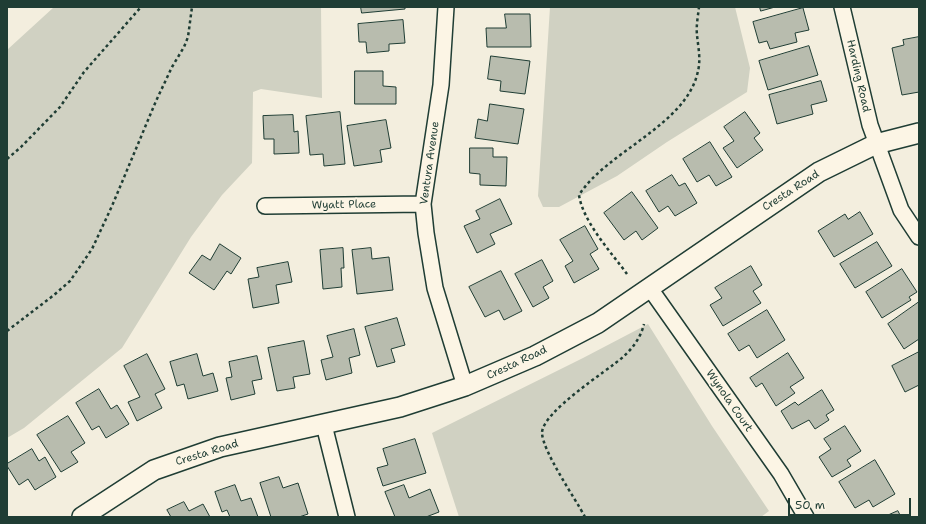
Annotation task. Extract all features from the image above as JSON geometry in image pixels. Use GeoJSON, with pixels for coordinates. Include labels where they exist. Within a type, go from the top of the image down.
{"type":"FeatureCollection","features":[{"type":"Feature","properties":{"kind":"street","name":"Ventura Avenue"},"geometry":{"type":"LineString","coordinates":[[446,7],[441,86],[423,204],[435,288],[465,386]]}},
{"type":"Feature","properties":{"kind":"street","name":"Harding Road"},"geometry":{"type":"LineString","coordinates":[[844,7],[867,116],[876,144],[901,210],[919,237]]}},
{"type":"Feature","properties":{"kind":"street","name":"Cresta Road"},"geometry":{"type":"LineString","coordinates":[[82,517],[154,470],[220,447],[400,407],[465,386],[535,356],[598,323],[819,172],[876,144],[919,133]]}},
{"type":"Feature","properties":{"kind":"street","name":"Wyatt Place"},"geometry":{"type":"LineString","coordinates":[[265,206],[423,204]]}},
{"type":"Feature","properties":{"kind":"street","name":"Wynola Court"},"geometry":{"type":"LineString","coordinates":[[649,287],[781,474],[806,517]]}},
{"type":"Feature","properties":{"kind":"street"},"geometry":{"type":"LineString","coordinates":[[324,425],[347,517]]}},
{"type":"Feature","properties":{"kind":"path"},"geometry":{"type":"LineString","coordinates":[[7,159],[60,108],[93,60],[141,7]]}},
{"type":"Feature","properties":{"kind":"path"},"geometry":{"type":"LineString","coordinates":[[7,331],[70,281],[92,248],[112,206],[156,101],[184,47],[188,37],[192,7]]}},
{"type":"Feature","properties":{"kind":"path"},"geometry":{"type":"LineString","coordinates":[[627,274],[592,226],[580,204],[579,195],[584,186],[608,165],[672,115],[688,94],[698,72],[699,48],[697,34],[699,7]]}},
{"type":"Feature","properties":{"kind":"path"},"geometry":{"type":"LineString","coordinates":[[585,517],[548,452],[542,432],[547,418],[603,372],[624,357],[641,336],[644,324]]}},
{"type":"Feature","properties":{"kind":"shaded area"},"geometry":{"type":"Polygon","coordinates":[[[54,7],[321,7],[322,98],[261,89],[253,92],[252,163],[222,195],[191,237],[122,348],[24,428],[7,438],[7,50],[54,7]]]}},
{"type":"Feature","properties":{"kind":"shaded area"},"geometry":{"type":"Polygon","coordinates":[[[550,7],[735,7],[750,68],[747,92],[667,142],[617,176],[559,207],[543,207],[538,196],[550,7]]]}},
{"type":"Feature","properties":{"kind":"shaded area"},"geometry":{"type":"Polygon","coordinates":[[[648,324],[712,426],[769,511],[761,517],[459,517],[432,433],[648,324]]]}},
{"type":"Feature","properties":{"kind":"building"},"geometry":{"type":"Polygon","coordinates":[[[361,7],[405,7],[405,9],[362,13],[361,7]]]}},
{"type":"Feature","properties":{"kind":"building"},"geometry":{"type":"Polygon","coordinates":[[[760,7],[775,7],[761,11],[760,7]]]}},
{"type":"Feature","properties":{"kind":"building"},"geometry":{"type":"Polygon","coordinates":[[[803,8],[809,30],[795,33],[797,42],[770,49],[767,41],[759,43],[753,22],[803,8]]]}},
{"type":"Feature","properties":{"kind":"building"},"geometry":{"type":"Polygon","coordinates":[[[505,14],[530,14],[531,47],[487,47],[486,28],[506,28],[505,14]]]}},
{"type":"Feature","properties":{"kind":"building"},"geometry":{"type":"Polygon","coordinates":[[[403,20],[405,43],[389,44],[389,51],[367,53],[366,42],[359,42],[358,24],[403,20]]]}},
{"type":"Feature","properties":{"kind":"building"},"geometry":{"type":"Polygon","coordinates":[[[919,37],[919,92],[902,95],[892,48],[904,45],[903,40],[919,37]]]}},
{"type":"Feature","properties":{"kind":"building"},"geometry":{"type":"Polygon","coordinates":[[[809,46],[818,75],[768,90],[759,61],[809,46]]]}},
{"type":"Feature","properties":{"kind":"building"},"geometry":{"type":"Polygon","coordinates":[[[491,56],[530,61],[525,94],[500,91],[501,81],[488,79],[491,56]]]}},
{"type":"Feature","properties":{"kind":"building"},"geometry":{"type":"Polygon","coordinates":[[[355,71],[383,71],[383,86],[396,87],[396,104],[355,104],[355,71]]]}},
{"type":"Feature","properties":{"kind":"building"},"geometry":{"type":"Polygon","coordinates":[[[821,81],[827,101],[811,105],[813,114],[777,124],[769,95],[821,81]]]}},
{"type":"Feature","properties":{"kind":"building"},"geometry":{"type":"Polygon","coordinates":[[[490,104],[524,109],[518,144],[475,138],[478,119],[487,121],[490,104]]]}},
{"type":"Feature","properties":{"kind":"building"},"geometry":{"type":"Polygon","coordinates":[[[340,112],[345,164],[324,166],[323,154],[310,155],[306,116],[340,112]]]}},
{"type":"Feature","properties":{"kind":"building"},"geometry":{"type":"Polygon","coordinates":[[[745,112],[760,133],[754,138],[763,150],[737,168],[723,148],[734,141],[724,127],[745,112]]]}},
{"type":"Feature","properties":{"kind":"building"},"geometry":{"type":"Polygon","coordinates":[[[293,115],[294,132],[298,131],[299,153],[274,154],[274,139],[264,139],[263,116],[293,115]]]}},
{"type":"Feature","properties":{"kind":"building"},"geometry":{"type":"Polygon","coordinates":[[[386,120],[391,148],[380,150],[382,162],[354,166],[347,126],[386,120]]]}},
{"type":"Feature","properties":{"kind":"building"},"geometry":{"type":"Polygon","coordinates":[[[710,142],[732,177],[716,186],[709,175],[697,182],[683,159],[710,142]]]}},
{"type":"Feature","properties":{"kind":"building"},"geometry":{"type":"Polygon","coordinates":[[[470,148],[493,148],[493,157],[507,157],[506,186],[480,185],[480,174],[470,173],[470,148]]]}},
{"type":"Feature","properties":{"kind":"building"},"geometry":{"type":"Polygon","coordinates":[[[672,175],[679,186],[685,183],[697,203],[675,216],[668,206],[659,212],[646,191],[672,175]]]}},
{"type":"Feature","properties":{"kind":"building"},"geometry":{"type":"Polygon","coordinates":[[[632,192],[658,228],[642,240],[636,231],[624,240],[604,213],[632,192]]]}},
{"type":"Feature","properties":{"kind":"building"},"geometry":{"type":"Polygon","coordinates":[[[500,199],[512,224],[490,234],[495,244],[477,253],[464,226],[480,219],[476,211],[500,199]]]}},
{"type":"Feature","properties":{"kind":"building"},"geometry":{"type":"Polygon","coordinates":[[[860,212],[873,234],[834,257],[818,231],[845,214],[848,219],[860,212]]]}},
{"type":"Feature","properties":{"kind":"building"},"geometry":{"type":"Polygon","coordinates":[[[585,226],[598,249],[590,254],[599,269],[574,283],[565,266],[573,261],[560,240],[585,226]]]}},
{"type":"Feature","properties":{"kind":"building"},"geometry":{"type":"Polygon","coordinates":[[[877,242],[892,266],[855,288],[840,264],[877,242]]]}},
{"type":"Feature","properties":{"kind":"building"},"geometry":{"type":"Polygon","coordinates":[[[220,244],[241,258],[231,274],[227,271],[214,290],[189,273],[202,255],[210,260],[220,244]]]}},
{"type":"Feature","properties":{"kind":"building"},"geometry":{"type":"Polygon","coordinates":[[[343,248],[344,268],[341,268],[342,287],[323,289],[320,250],[343,248]]]}},
{"type":"Feature","properties":{"kind":"building"},"geometry":{"type":"Polygon","coordinates":[[[371,248],[372,259],[389,257],[393,290],[357,294],[352,250],[371,248]]]}},
{"type":"Feature","properties":{"kind":"building"},"geometry":{"type":"Polygon","coordinates":[[[542,260],[553,281],[543,287],[549,298],[533,307],[515,274],[542,260]]]}},
{"type":"Feature","properties":{"kind":"building"},"geometry":{"type":"Polygon","coordinates":[[[288,262],[292,282],[276,285],[279,303],[253,308],[248,279],[259,277],[257,268],[288,262]]]}},
{"type":"Feature","properties":{"kind":"building"},"geometry":{"type":"Polygon","coordinates":[[[751,266],[762,285],[753,291],[761,303],[723,326],[710,305],[722,298],[715,288],[751,266]]]}},
{"type":"Feature","properties":{"kind":"building"},"geometry":{"type":"Polygon","coordinates":[[[902,269],[917,292],[909,297],[911,300],[882,318],[866,292],[902,269]]]}},
{"type":"Feature","properties":{"kind":"building"},"geometry":{"type":"Polygon","coordinates":[[[501,271],[522,311],[504,320],[499,310],[485,317],[469,287],[501,271]]]}},
{"type":"Feature","properties":{"kind":"building"},"geometry":{"type":"Polygon","coordinates":[[[919,302],[919,339],[904,349],[888,324],[919,302]]]}},
{"type":"Feature","properties":{"kind":"building"},"geometry":{"type":"Polygon","coordinates":[[[767,310],[785,340],[757,358],[749,345],[739,351],[728,334],[767,310]]]}},
{"type":"Feature","properties":{"kind":"building"},"geometry":{"type":"Polygon","coordinates":[[[397,318],[405,345],[391,349],[395,362],[377,367],[365,327],[397,318]]]}},
{"type":"Feature","properties":{"kind":"building"},"geometry":{"type":"Polygon","coordinates":[[[354,329],[360,355],[349,358],[352,373],[326,380],[321,360],[333,357],[327,336],[354,329]]]}},
{"type":"Feature","properties":{"kind":"building"},"geometry":{"type":"Polygon","coordinates":[[[304,341],[310,374],[293,377],[295,388],[277,391],[268,348],[304,341]]]}},
{"type":"Feature","properties":{"kind":"building"},"geometry":{"type":"Polygon","coordinates":[[[919,352],[919,385],[905,392],[892,366],[919,352]]]}},
{"type":"Feature","properties":{"kind":"building"},"geometry":{"type":"Polygon","coordinates":[[[788,353],[804,378],[790,387],[795,393],[776,406],[762,383],[756,387],[750,378],[788,353]]]}},
{"type":"Feature","properties":{"kind":"building"},"geometry":{"type":"Polygon","coordinates":[[[147,354],[165,389],[155,394],[162,408],[137,421],[128,402],[140,397],[124,366],[147,354]]]}},
{"type":"Feature","properties":{"kind":"building"},"geometry":{"type":"Polygon","coordinates":[[[197,354],[203,376],[213,373],[218,391],[188,399],[184,384],[177,386],[170,362],[197,354]]]}},
{"type":"Feature","properties":{"kind":"building"},"geometry":{"type":"Polygon","coordinates":[[[257,356],[262,379],[252,381],[255,394],[231,400],[226,378],[232,377],[229,362],[257,356]]]}},
{"type":"Feature","properties":{"kind":"building"},"geometry":{"type":"Polygon","coordinates":[[[99,389],[111,409],[117,405],[129,424],[106,438],[99,426],[92,430],[76,403],[99,389]]]}},
{"type":"Feature","properties":{"kind":"building"},"geometry":{"type":"Polygon","coordinates":[[[822,390],[834,410],[826,415],[829,420],[815,429],[809,420],[792,429],[781,411],[795,402],[798,405],[822,390]]]}},
{"type":"Feature","properties":{"kind":"building"},"geometry":{"type":"Polygon","coordinates":[[[68,416],[85,443],[71,452],[78,462],[61,472],[37,435],[68,416]]]}},
{"type":"Feature","properties":{"kind":"building"},"geometry":{"type":"Polygon","coordinates":[[[845,426],[861,451],[847,460],[851,466],[832,477],[819,457],[831,449],[824,439],[845,426]]]}},
{"type":"Feature","properties":{"kind":"building"},"geometry":{"type":"Polygon","coordinates":[[[415,439],[426,473],[383,486],[377,468],[388,465],[383,449],[415,439]]]}},
{"type":"Feature","properties":{"kind":"building"},"geometry":{"type":"Polygon","coordinates":[[[32,449],[39,461],[45,457],[56,477],[35,490],[28,479],[19,485],[7,466],[7,464],[32,449]]]}},
{"type":"Feature","properties":{"kind":"building"},"geometry":{"type":"Polygon","coordinates":[[[875,460],[895,494],[873,507],[869,500],[855,508],[839,482],[875,460]]]}},
{"type":"Feature","properties":{"kind":"building"},"geometry":{"type":"Polygon","coordinates":[[[279,477],[283,488],[298,483],[308,514],[299,517],[271,517],[260,483],[279,477]]]}},
{"type":"Feature","properties":{"kind":"building"},"geometry":{"type":"Polygon","coordinates":[[[235,485],[241,501],[251,498],[258,517],[230,517],[227,510],[222,512],[215,492],[235,485]]]}},
{"type":"Feature","properties":{"kind":"building"},"geometry":{"type":"Polygon","coordinates":[[[404,485],[409,498],[430,489],[439,512],[426,517],[395,517],[385,492],[404,485]]]}},
{"type":"Feature","properties":{"kind":"building"},"geometry":{"type":"Polygon","coordinates":[[[184,502],[189,511],[203,504],[210,517],[171,517],[167,510],[184,502]]]}},
{"type":"Feature","properties":{"kind":"building"},"geometry":{"type":"Polygon","coordinates":[[[898,511],[901,517],[884,517],[898,511]]]}}]}
